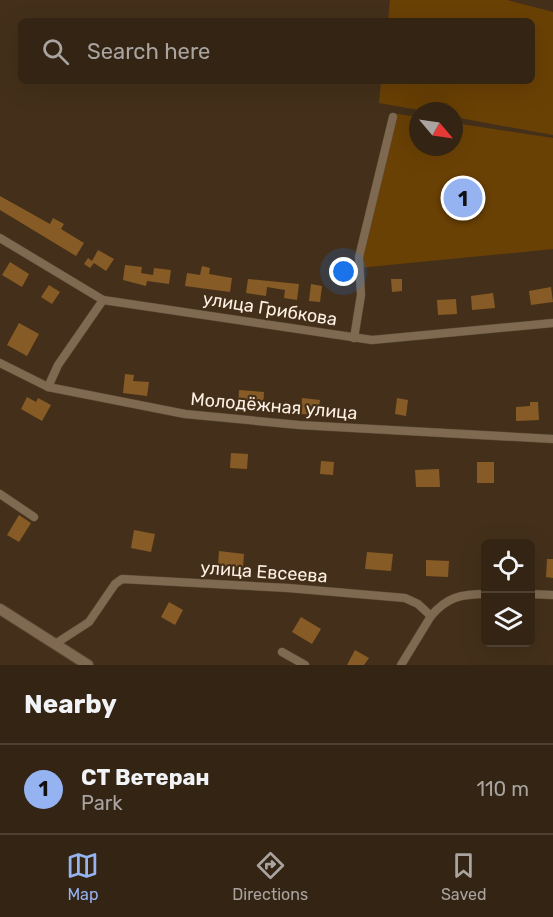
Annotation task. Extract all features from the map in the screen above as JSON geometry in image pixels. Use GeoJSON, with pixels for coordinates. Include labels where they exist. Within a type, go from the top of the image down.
{"type":"FeatureCollection","features":[{"type":"Feature","properties":{"kind":"main road"},"geometry":{"type":"LineString","coordinates":[[0,609],[88,665]]}},
{"type":"Feature","properties":{"kind":"street"},"geometry":{"type":"LineString","coordinates":[[354,338],[361,295],[359,257],[393,117]]}},
{"type":"Feature","properties":{"kind":"street","name":"улица Грибкова"},"geometry":{"type":"LineString","coordinates":[[0,238],[103,300],[205,313],[354,338],[391,339],[553,323]]}},
{"type":"Feature","properties":{"kind":"street"},"geometry":{"type":"LineString","coordinates":[[48,387],[58,365],[103,300]]}},
{"type":"Feature","properties":{"kind":"street","name":"Молодёжная улица"},"geometry":{"type":"LineString","coordinates":[[0,363],[48,387],[185,414],[299,425],[553,439]]}},
{"type":"Feature","properties":{"kind":"street"},"geometry":{"type":"LineString","coordinates":[[0,494],[34,517]]}},
{"type":"Feature","properties":{"kind":"street","name":"улица Евсеева"},"geometry":{"type":"LineString","coordinates":[[55,644],[89,622],[115,584],[122,579],[288,588],[405,598],[418,604],[431,616]]}},
{"type":"Feature","properties":{"kind":"street"},"geometry":{"type":"LineString","coordinates":[[401,665],[431,616],[447,600],[464,594],[481,594]]}},
{"type":"Feature","properties":{"kind":"street"},"geometry":{"type":"LineString","coordinates":[[535,594],[553,595]]}},
{"type":"Feature","properties":{"kind":"street"},"geometry":{"type":"LineString","coordinates":[[282,652],[305,665]]}},
{"type":"Feature","properties":{"kind":"shaded area"},"geometry":{"type":"Polygon","coordinates":[[[390,0],[507,0],[553,12],[553,135],[463,119],[463,102],[409,102],[409,108],[379,103],[381,84],[535,84],[535,18],[388,18],[390,0]]]}},
{"type":"Feature","properties":{"kind":"shaded area"},"geometry":{"type":"Polygon","coordinates":[[[391,113],[409,116],[409,156],[463,156],[463,124],[553,138],[553,249],[358,268],[391,113]]]}},
{"type":"Feature","properties":{"kind":"building"},"geometry":{"type":"Polygon","coordinates":[[[0,196],[50,224],[53,218],[64,224],[61,229],[84,243],[76,256],[0,210],[0,196]]]}},
{"type":"Feature","properties":{"kind":"building"},"geometry":{"type":"Polygon","coordinates":[[[98,250],[114,259],[106,271],[94,263],[90,268],[84,264],[88,258],[92,261],[98,250]]]}},
{"type":"Feature","properties":{"kind":"building"},"geometry":{"type":"Polygon","coordinates":[[[10,262],[29,274],[22,287],[2,275],[10,262]]]}},
{"type":"Feature","properties":{"kind":"building"},"geometry":{"type":"Polygon","coordinates":[[[125,265],[142,267],[141,273],[153,275],[154,268],[171,270],[169,284],[147,281],[146,286],[123,280],[125,265]]]}},
{"type":"Feature","properties":{"kind":"building"},"geometry":{"type":"Polygon","coordinates":[[[202,266],[210,268],[209,274],[232,278],[230,292],[185,286],[187,273],[200,275],[202,266]]]}},
{"type":"Feature","properties":{"kind":"building"},"geometry":{"type":"Polygon","coordinates":[[[248,279],[299,284],[297,300],[284,298],[285,290],[267,287],[266,296],[246,293],[248,279]]]}},
{"type":"Feature","properties":{"kind":"building"},"geometry":{"type":"Polygon","coordinates":[[[391,279],[402,279],[402,291],[392,292],[391,279]]]}},
{"type":"Feature","properties":{"kind":"building"},"geometry":{"type":"Polygon","coordinates":[[[311,284],[322,286],[320,302],[309,301],[311,284]]]}},
{"type":"Feature","properties":{"kind":"building"},"geometry":{"type":"Polygon","coordinates":[[[49,285],[60,292],[52,304],[41,297],[49,285]]]}},
{"type":"Feature","properties":{"kind":"building"},"geometry":{"type":"Polygon","coordinates":[[[551,287],[553,302],[531,305],[529,291],[551,287]]]}},
{"type":"Feature","properties":{"kind":"building"},"geometry":{"type":"Polygon","coordinates":[[[493,293],[495,308],[472,310],[471,296],[493,293]]]}},
{"type":"Feature","properties":{"kind":"building"},"geometry":{"type":"Polygon","coordinates":[[[456,299],[457,314],[438,315],[437,300],[456,299]]]}},
{"type":"Feature","properties":{"kind":"building"},"geometry":{"type":"Polygon","coordinates":[[[19,323],[39,334],[27,356],[7,345],[19,323]]]}},
{"type":"Feature","properties":{"kind":"building"},"geometry":{"type":"Polygon","coordinates":[[[125,374],[134,375],[133,381],[149,382],[147,396],[123,393],[125,374]]]}},
{"type":"Feature","properties":{"kind":"building"},"geometry":{"type":"Polygon","coordinates":[[[239,390],[264,392],[263,409],[238,407],[239,390]]]}},
{"type":"Feature","properties":{"kind":"building"},"geometry":{"type":"Polygon","coordinates":[[[27,397],[36,402],[38,398],[51,405],[42,421],[21,409],[27,397]]]}},
{"type":"Feature","properties":{"kind":"building"},"geometry":{"type":"Polygon","coordinates":[[[302,398],[320,400],[318,415],[301,414],[302,398]]]}},
{"type":"Feature","properties":{"kind":"building"},"geometry":{"type":"Polygon","coordinates":[[[397,398],[408,400],[406,416],[395,414],[397,398]]]}},
{"type":"Feature","properties":{"kind":"building"},"geometry":{"type":"Polygon","coordinates":[[[530,402],[538,402],[539,420],[516,421],[516,407],[530,406],[530,402]]]}},
{"type":"Feature","properties":{"kind":"building"},"geometry":{"type":"Polygon","coordinates":[[[231,453],[248,454],[247,469],[230,468],[231,453]]]}},
{"type":"Feature","properties":{"kind":"building"},"geometry":{"type":"Polygon","coordinates":[[[321,461],[334,462],[333,475],[320,474],[321,461]]]}},
{"type":"Feature","properties":{"kind":"building"},"geometry":{"type":"Polygon","coordinates":[[[477,462],[494,462],[494,483],[477,483],[477,462]]]}},
{"type":"Feature","properties":{"kind":"building"},"geometry":{"type":"Polygon","coordinates":[[[439,469],[440,487],[416,487],[415,470],[439,469]]]}},
{"type":"Feature","properties":{"kind":"building"},"geometry":{"type":"Polygon","coordinates":[[[19,515],[31,523],[19,542],[7,535],[19,515]]]}},
{"type":"Feature","properties":{"kind":"building"},"geometry":{"type":"Polygon","coordinates":[[[134,530],[155,534],[151,552],[131,548],[134,530]]]}},
{"type":"Feature","properties":{"kind":"building"},"geometry":{"type":"Polygon","coordinates":[[[219,551],[244,554],[243,568],[218,565],[219,551]]]}},
{"type":"Feature","properties":{"kind":"building"},"geometry":{"type":"Polygon","coordinates":[[[367,552],[393,554],[391,571],[365,569],[367,552]]]}},
{"type":"Feature","properties":{"kind":"building"},"geometry":{"type":"Polygon","coordinates":[[[547,559],[553,559],[553,578],[546,577],[547,559]]]}},
{"type":"Feature","properties":{"kind":"building"},"geometry":{"type":"Polygon","coordinates":[[[426,560],[449,561],[448,577],[426,576],[426,560]]]}},
{"type":"Feature","properties":{"kind":"building"},"geometry":{"type":"Polygon","coordinates":[[[169,602],[183,610],[175,625],[161,617],[169,602]]]}},
{"type":"Feature","properties":{"kind":"building"},"geometry":{"type":"Polygon","coordinates":[[[301,617],[321,629],[312,644],[292,632],[301,617]]]}},
{"type":"Feature","properties":{"kind":"building"},"geometry":{"type":"Polygon","coordinates":[[[355,650],[369,658],[364,665],[347,665],[355,650]]]}},
{"type":"Feature","properties":{"kind":"place","name":"СТ Ветеран"},"geometry":{"type":"Point","coordinates":[463,198]}}]}
